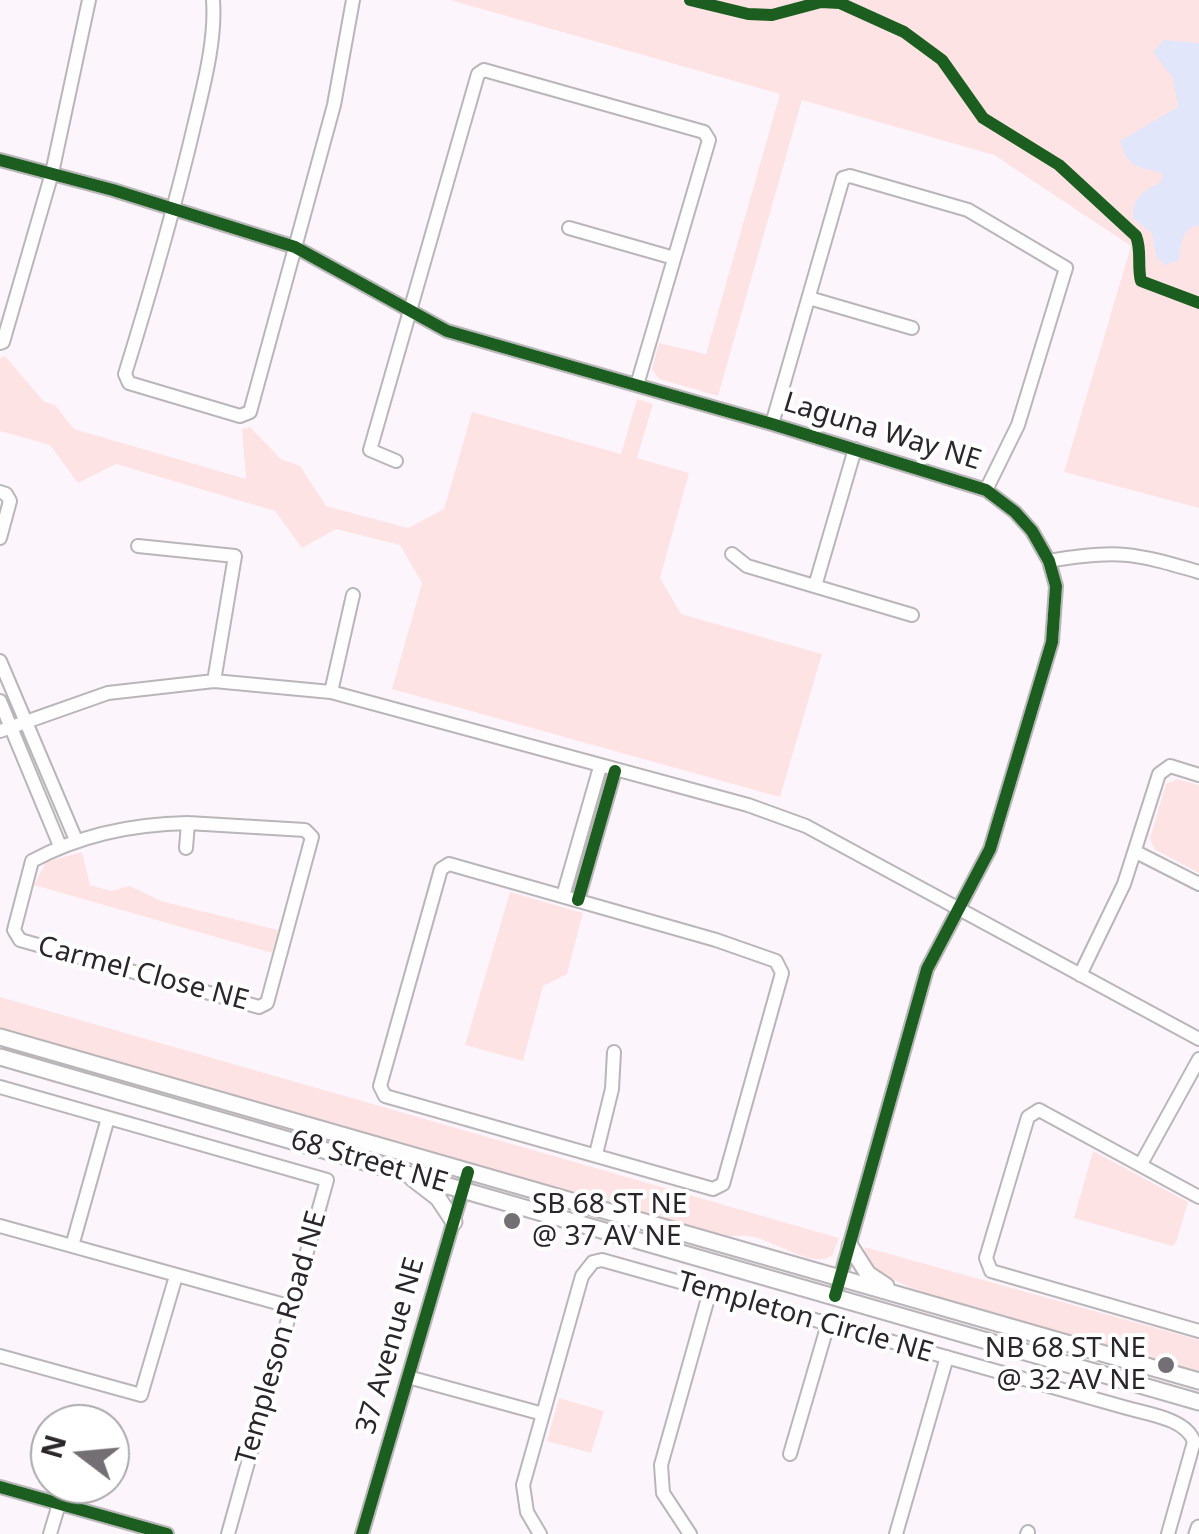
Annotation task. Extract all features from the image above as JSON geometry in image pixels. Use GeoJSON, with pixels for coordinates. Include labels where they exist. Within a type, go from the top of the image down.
{"type":"FeatureCollection","features":[{"type":"Feature","properties":{"kind":"main road","name":"68 Street NE"},"geometry":{"type":"LineString","coordinates":[[0,1036],[1199,1381]]}},
{"type":"Feature","properties":{"kind":"main road","name":"68 Street NE"},"geometry":{"type":"LineString","coordinates":[[0,1057],[1199,1402]]}},
{"type":"Feature","properties":{"kind":"main road"},"geometry":{"type":"LineString","coordinates":[[405,1173],[438,1198],[454,1222]]}},
{"type":"Feature","properties":{"kind":"main road"},"geometry":{"type":"LineString","coordinates":[[850,1246],[868,1274],[898,1294]]}},
{"type":"Feature","properties":{"kind":"main road"},"geometry":{"type":"LineString","coordinates":[[1166,1392],[1199,1412]]}},
{"type":"Feature","properties":{"kind":"street"},"geometry":{"type":"LineString","coordinates":[[0,343],[52,172],[89,0]]}},
{"type":"Feature","properties":{"kind":"street"},"geometry":{"type":"LineString","coordinates":[[214,0],[201,96],[175,209],[126,374],[129,382],[240,416],[250,412],[334,105],[353,0]]}},
{"type":"Feature","properties":{"kind":"street"},"geometry":{"type":"LineString","coordinates":[[396,460],[370,450],[478,74],[484,70],[704,132],[709,140],[637,385]]}},
{"type":"Feature","properties":{"kind":"street","name":"Laguna Way NE"},"geometry":{"type":"LineString","coordinates":[[0,160],[52,172],[295,247],[447,332],[772,424],[986,490],[1032,531],[1050,561],[1056,586],[1052,642],[990,849],[927,969],[835,1296]]}},
{"type":"Feature","properties":{"kind":"street"},"geometry":{"type":"LineString","coordinates":[[772,424],[843,178],[850,176],[968,210],[1066,268],[1018,426],[986,490]]}},
{"type":"Feature","properties":{"kind":"street"},"geometry":{"type":"LineString","coordinates":[[569,228],[674,258]]}},
{"type":"Feature","properties":{"kind":"street"},"geometry":{"type":"LineString","coordinates":[[809,298],[912,328]]}},
{"type":"Feature","properties":{"kind":"street"},"geometry":{"type":"LineString","coordinates":[[815,586],[855,449]]}},
{"type":"Feature","properties":{"kind":"street"},"geometry":{"type":"LineString","coordinates":[[0,492],[10,501],[0,538]]}},
{"type":"Feature","properties":{"kind":"street"},"geometry":{"type":"LineString","coordinates":[[138,546],[235,556],[214,681]]}},
{"type":"Feature","properties":{"kind":"street"},"geometry":{"type":"LineString","coordinates":[[1050,561],[1100,552],[1134,553],[1199,572]]}},
{"type":"Feature","properties":{"kind":"street"},"geometry":{"type":"LineString","coordinates":[[732,554],[748,566],[912,615]]}},
{"type":"Feature","properties":{"kind":"street"},"geometry":{"type":"LineString","coordinates":[[331,692],[353,594]]}},
{"type":"Feature","properties":{"kind":"street"},"geometry":{"type":"LineString","coordinates":[[0,661],[11,726],[54,783],[76,840]]}},
{"type":"Feature","properties":{"kind":"street"},"geometry":{"type":"LineString","coordinates":[[11,726],[108,693],[214,681],[331,692],[748,805],[806,826],[1199,1039]]}},
{"type":"Feature","properties":{"kind":"street"},"geometry":{"type":"LineString","coordinates":[[0,701],[60,846]]}},
{"type":"Feature","properties":{"kind":"street"},"geometry":{"type":"LineString","coordinates":[[563,896],[600,766]]}},
{"type":"Feature","properties":{"kind":"street"},"geometry":{"type":"LineString","coordinates":[[1080,975],[1136,852],[1158,774],[1170,766],[1199,775]]}},
{"type":"Feature","properties":{"kind":"street"},"geometry":{"type":"LineString","coordinates":[[578,900],[615,770]]}},
{"type":"Feature","properties":{"kind":"street"},"geometry":{"type":"LineString","coordinates":[[186,848],[188,823]]}},
{"type":"Feature","properties":{"kind":"street","name":"Carmel Close NE"},"geometry":{"type":"LineString","coordinates":[[156,824],[305,830],[312,837],[267,1003],[259,1007],[20,940],[14,930],[32,861],[76,840],[156,824]]}},
{"type":"Feature","properties":{"kind":"street"},"geometry":{"type":"LineString","coordinates":[[1136,852],[1199,884]]}},
{"type":"Feature","properties":{"kind":"street"},"geometry":{"type":"LineString","coordinates":[[450,864],[578,900],[776,961],[782,973],[723,1184],[714,1189],[385,1096],[380,1086],[441,869],[450,864]]}},
{"type":"Feature","properties":{"kind":"street"},"geometry":{"type":"LineString","coordinates":[[596,1154],[612,1089],[614,1052]]}},
{"type":"Feature","properties":{"kind":"street"},"geometry":{"type":"LineString","coordinates":[[1142,1164],[1199,1058]]}},
{"type":"Feature","properties":{"kind":"street","name":"Templeson Road NE"},"geometry":{"type":"LineString","coordinates":[[0,1087],[326,1180],[228,1534]]}},
{"type":"Feature","properties":{"kind":"street"},"geometry":{"type":"LineString","coordinates":[[1199,1197],[1039,1110],[1028,1117],[986,1258],[986,1266],[991,1270],[1199,1330]]}},
{"type":"Feature","properties":{"kind":"street"},"geometry":{"type":"LineString","coordinates":[[72,1246],[108,1118]]}},
{"type":"Feature","properties":{"kind":"street","name":"37 Avenue NE"},"geometry":{"type":"LineString","coordinates":[[362,1534],[468,1172]]}},
{"type":"Feature","properties":{"kind":"street"},"geometry":{"type":"LineString","coordinates":[[0,1226],[292,1307]]}},
{"type":"Feature","properties":{"kind":"street","name":"Templeton Circle NE"},"geometry":{"type":"LineString","coordinates":[[540,1534],[527,1512],[523,1484],[582,1276],[593,1262],[602,1260],[1162,1418],[1184,1428],[1194,1442],[1168,1534]]}},
{"type":"Feature","properties":{"kind":"street"},"geometry":{"type":"LineString","coordinates":[[0,1356],[142,1395],[176,1276]]}},
{"type":"Feature","properties":{"kind":"street"},"geometry":{"type":"LineString","coordinates":[[690,1534],[664,1493],[661,1464],[710,1291]]}},
{"type":"Feature","properties":{"kind":"street"},"geometry":{"type":"LineString","coordinates":[[790,1454],[828,1324]]}},
{"type":"Feature","properties":{"kind":"street"},"geometry":{"type":"LineString","coordinates":[[896,1534],[947,1357]]}},
{"type":"Feature","properties":{"kind":"street"},"geometry":{"type":"LineString","coordinates":[[408,1377],[542,1414]]}},
{"type":"Feature","properties":{"kind":"street"},"geometry":{"type":"LineString","coordinates":[[0,1487],[30,1496]]}},
{"type":"Feature","properties":{"kind":"street"},"geometry":{"type":"LineString","coordinates":[[50,1534],[59,1504],[167,1534]]}},
{"type":"Feature","properties":{"kind":"shaded area"},"geometry":{"type":"Polygon","coordinates":[[[450,0],[1199,0],[1199,508],[1064,472],[1131,246],[994,155],[802,100],[718,396],[659,379],[652,369],[659,343],[706,354],[780,94],[450,0]]]}},
{"type":"Feature","properties":{"kind":"shaded area"},"geometry":{"type":"Polygon","coordinates":[[[5,356],[44,402],[55,405],[74,429],[246,479],[242,429],[250,427],[281,459],[300,466],[326,506],[408,528],[444,509],[472,412],[621,454],[637,399],[653,404],[637,458],[689,473],[660,578],[681,614],[822,654],[780,797],[392,689],[422,583],[400,545],[336,529],[302,548],[275,511],[116,464],[78,483],[50,445],[0,431],[0,358],[5,356]]]}},
{"type":"Feature","properties":{"kind":"shaded area"},"geometry":{"type":"Polygon","coordinates":[[[1177,779],[1199,785],[1199,873],[1154,849],[1150,838],[1166,784],[1177,779]]]}},
{"type":"Feature","properties":{"kind":"shaded area"},"geometry":{"type":"Polygon","coordinates":[[[82,852],[90,885],[111,891],[130,886],[161,901],[278,930],[272,953],[34,885],[46,862],[82,852]]]}},
{"type":"Feature","properties":{"kind":"shaded area"},"geometry":{"type":"Polygon","coordinates":[[[510,892],[583,913],[567,974],[543,986],[523,1061],[465,1045],[510,892]]]}},
{"type":"Feature","properties":{"kind":"shaded area"},"geometry":{"type":"Polygon","coordinates":[[[0,997],[839,1238],[832,1256],[813,1259],[758,1238],[716,1236],[0,1030],[0,997]]]}},
{"type":"Feature","properties":{"kind":"shaded area"},"geometry":{"type":"Polygon","coordinates":[[[1093,1151],[1188,1202],[1176,1243],[1172,1246],[1074,1218],[1093,1151]]]}},
{"type":"Feature","properties":{"kind":"shaded area"},"geometry":{"type":"Polygon","coordinates":[[[864,1247],[1199,1340],[1199,1375],[909,1287],[881,1274],[866,1258],[864,1247]]]}},
{"type":"Feature","properties":{"kind":"shaded area"},"geometry":{"type":"Polygon","coordinates":[[[559,1398],[604,1411],[591,1453],[547,1441],[559,1398]]]}},
{"type":"Feature","properties":{"kind":"water"},"geometry":{"type":"Polygon","coordinates":[[[1164,40],[1199,43],[1199,225],[1185,233],[1179,260],[1165,265],[1156,257],[1152,233],[1133,218],[1137,200],[1161,182],[1162,173],[1130,162],[1120,141],[1178,107],[1173,78],[1153,52],[1164,40]]]}},
{"type":"Feature","properties":{"kind":"cycle path"},"geometry":{"type":"LineString","coordinates":[[690,0],[748,14],[772,15],[821,2],[840,3],[904,32],[942,60],[983,118],[1059,165],[1136,236],[1141,281],[1199,303]]}},
{"type":"Feature","properties":{"kind":"cycle path"},"geometry":{"type":"LineString","coordinates":[[0,160],[113,190],[295,247],[447,331],[986,490],[1032,531],[1049,561],[1056,586],[1052,642],[990,849],[927,969],[835,1296]]}},
{"type":"Feature","properties":{"kind":"cycle path"},"geometry":{"type":"LineString","coordinates":[[578,900],[615,771]]}},
{"type":"Feature","properties":{"kind":"cycle path"},"geometry":{"type":"LineString","coordinates":[[362,1534],[468,1172]]}},
{"type":"Feature","properties":{"kind":"cycle path"},"geometry":{"type":"LineString","coordinates":[[0,1487],[167,1534]]}},
{"type":"Feature","properties":{"kind":"place","name":"SB 68 ST NE @ 37 AV NE"},"geometry":{"type":"Point","coordinates":[512,1221]}},
{"type":"Feature","properties":{"kind":"place","name":"NB 68 ST NE @ 32 AV NE"},"geometry":{"type":"Point","coordinates":[1166,1365]}}]}
